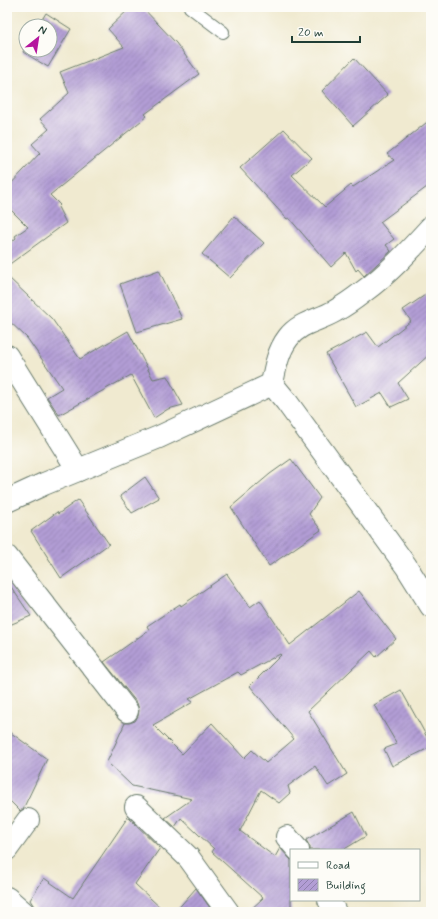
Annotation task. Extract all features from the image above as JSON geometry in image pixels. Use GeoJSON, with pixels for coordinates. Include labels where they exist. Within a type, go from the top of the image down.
{"type":"FeatureCollection","features":[{"type":"Feature","properties":{"kind":"street"},"geometry":{"type":"LineString","coordinates":[[431,227],[397,264],[364,291],[334,311],[298,328],[287,339],[280,352],[274,367],[272,384],[406,566],[431,606]]}},
{"type":"Feature","properties":{"kind":"street"},"geometry":{"type":"LineString","coordinates":[[7,356],[78,470]]}},
{"type":"Feature","properties":{"kind":"street"},"geometry":{"type":"LineString","coordinates":[[7,501],[44,484],[159,437],[272,384]]}},
{"type":"Feature","properties":{"kind":"street"},"geometry":{"type":"LineString","coordinates":[[7,557],[127,711]]}},
{"type":"Feature","properties":{"kind":"street"},"geometry":{"type":"LineString","coordinates":[[136,807],[189,858],[228,912]]}},
{"type":"Feature","properties":{"kind":"street"},"geometry":{"type":"LineString","coordinates":[[7,849],[28,820]]}},
{"type":"Feature","properties":{"kind":"street"},"geometry":{"type":"LineString","coordinates":[[7,898],[23,912]]}},
{"type":"Feature","properties":{"kind":"street"},"geometry":{"type":"LineString","coordinates":[[330,901],[335,912]]}},
{"type":"Feature","properties":{"kind":"lane"},"geometry":{"type":"LineString","coordinates":[[190,7],[223,32]]}},
{"type":"Feature","properties":{"kind":"building"},"geometry":{"type":"Polygon","coordinates":[[[131,7],[142,7],[176,43],[199,74],[145,114],[147,116],[50,195],[60,205],[58,207],[66,223],[7,266],[7,246],[16,238],[15,236],[28,227],[7,206],[7,188],[40,153],[32,144],[49,129],[40,119],[69,93],[60,72],[124,47],[108,29],[131,7]]]}},
{"type":"Feature","properties":{"kind":"building"},"geometry":{"type":"Polygon","coordinates":[[[46,13],[54,18],[43,18],[46,13]]]}},
{"type":"Feature","properties":{"kind":"building"},"geometry":{"type":"Polygon","coordinates":[[[58,21],[71,29],[58,50],[58,21]]]}},
{"type":"Feature","properties":{"kind":"building"},"geometry":{"type":"Polygon","coordinates":[[[33,58],[53,58],[48,67],[33,58]]]}},
{"type":"Feature","properties":{"kind":"building"},"geometry":{"type":"Polygon","coordinates":[[[354,58],[388,95],[353,126],[322,91],[354,58]]]}},
{"type":"Feature","properties":{"kind":"building"},"geometry":{"type":"Polygon","coordinates":[[[431,119],[431,184],[380,222],[394,239],[386,245],[391,251],[364,276],[358,269],[356,271],[346,253],[331,267],[289,218],[287,219],[240,168],[284,129],[312,158],[292,175],[325,207],[351,185],[353,187],[394,160],[387,154],[431,119]]]}},
{"type":"Feature","properties":{"kind":"building"},"geometry":{"type":"Polygon","coordinates":[[[234,216],[264,243],[230,278],[202,254],[234,216]]]}},
{"type":"Feature","properties":{"kind":"building"},"geometry":{"type":"Polygon","coordinates":[[[159,270],[182,319],[137,332],[120,284],[159,270]]]}},
{"type":"Feature","properties":{"kind":"building"},"geometry":{"type":"Polygon","coordinates":[[[7,276],[52,319],[80,359],[128,331],[153,379],[167,376],[183,405],[168,409],[154,418],[131,375],[59,415],[47,397],[62,388],[27,338],[7,319],[7,276]]]}},
{"type":"Feature","properties":{"kind":"building"},"geometry":{"type":"Polygon","coordinates":[[[431,291],[431,353],[398,383],[408,399],[391,407],[382,393],[356,407],[326,354],[367,332],[378,347],[411,321],[403,310],[431,291]]]}},
{"type":"Feature","properties":{"kind":"building"},"geometry":{"type":"Polygon","coordinates":[[[291,459],[320,498],[309,514],[321,530],[269,566],[231,507],[270,474],[291,459]]]}},
{"type":"Feature","properties":{"kind":"building"},"geometry":{"type":"Polygon","coordinates":[[[145,477],[159,498],[132,513],[120,496],[145,477]]]}},
{"type":"Feature","properties":{"kind":"building"},"geometry":{"type":"Polygon","coordinates":[[[78,500],[109,544],[61,578],[31,531],[57,512],[58,514],[78,500]]]}},
{"type":"Feature","properties":{"kind":"building"},"geometry":{"type":"Polygon","coordinates":[[[227,574],[250,607],[260,600],[290,645],[359,591],[396,639],[376,657],[371,651],[308,711],[347,774],[328,786],[315,766],[288,786],[290,793],[279,803],[261,790],[240,831],[275,857],[280,848],[290,859],[291,912],[248,912],[263,898],[212,852],[214,849],[181,818],[175,827],[165,818],[192,799],[132,786],[107,762],[125,723],[135,721],[139,710],[137,703],[104,662],[149,630],[147,626],[180,604],[181,606],[227,574]],[[280,654],[241,675],[238,672],[189,699],[193,702],[153,725],[182,754],[212,723],[244,758],[252,750],[266,763],[294,739],[250,686],[281,655],[280,654]]]}},
{"type":"Feature","properties":{"kind":"building"},"geometry":{"type":"Polygon","coordinates":[[[7,581],[31,616],[7,626],[7,581]]]}},
{"type":"Feature","properties":{"kind":"building"},"geometry":{"type":"Polygon","coordinates":[[[401,690],[431,747],[392,766],[384,749],[397,744],[374,705],[401,690]]]}},
{"type":"Feature","properties":{"kind":"building"},"geometry":{"type":"Polygon","coordinates":[[[7,730],[47,759],[23,809],[20,811],[7,798],[7,730]]]}},
{"type":"Feature","properties":{"kind":"building"},"geometry":{"type":"Polygon","coordinates":[[[354,812],[366,836],[345,849],[310,849],[306,840],[354,812]]]}},
{"type":"Feature","properties":{"kind":"building"},"geometry":{"type":"Polygon","coordinates":[[[128,817],[160,848],[135,884],[165,912],[35,912],[35,908],[30,900],[44,878],[73,898],[128,817]]]}},
{"type":"Feature","properties":{"kind":"building"},"geometry":{"type":"Polygon","coordinates":[[[196,888],[213,912],[175,912],[196,888]]]}}]}
